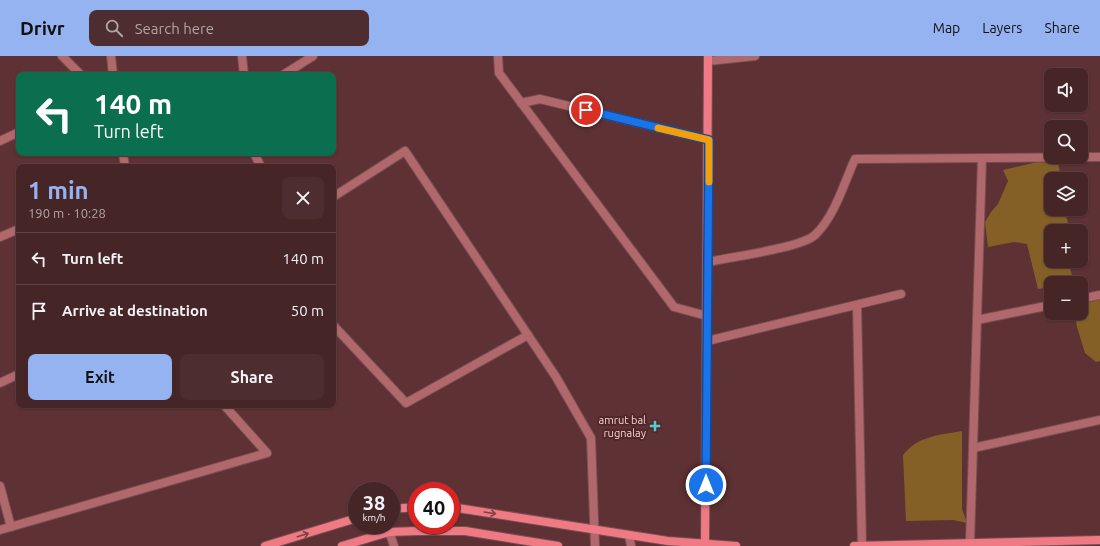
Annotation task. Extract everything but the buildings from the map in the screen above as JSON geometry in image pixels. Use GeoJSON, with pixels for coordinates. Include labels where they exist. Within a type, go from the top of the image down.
{"type":"FeatureCollection","features":[{"type":"Feature","properties":{"kind":"main road"},"geometry":{"type":"LineString","coordinates":[[705,545],[708,316],[708,59]]}},
{"type":"Feature","properties":{"kind":"main road"},"geometry":{"type":"LineString","coordinates":[[460,508],[668,542],[736,546]]}},
{"type":"Feature","properties":{"kind":"main road"},"geometry":{"type":"LineString","coordinates":[[265,546],[348,521]]}},
{"type":"Feature","properties":{"kind":"main road"},"geometry":{"type":"LineString","coordinates":[[400,528],[465,531],[558,546]]}},
{"type":"Feature","properties":{"kind":"main road"},"geometry":{"type":"LineString","coordinates":[[342,546],[373,534]]}},
{"type":"Feature","properties":{"kind":"main road"},"geometry":{"type":"LineString","coordinates":[[854,546],[1100,540]]}},
{"type":"Feature","properties":{"kind":"street"},"geometry":{"type":"LineString","coordinates":[[62,56],[78,72]]}},
{"type":"Feature","properties":{"kind":"street"},"geometry":{"type":"LineString","coordinates":[[111,56],[113,72]]}},
{"type":"Feature","properties":{"kind":"street"},"geometry":{"type":"LineString","coordinates":[[242,56],[244,72]]}},
{"type":"Feature","properties":{"kind":"street"},"geometry":{"type":"LineString","coordinates":[[288,72],[313,56]]}},
{"type":"Feature","properties":{"kind":"street"},"geometry":{"type":"LineString","coordinates":[[498,56],[499,73],[674,307],[708,316]]}},
{"type":"Feature","properties":{"kind":"street"},"geometry":{"type":"LineString","coordinates":[[708,59],[755,56]]}},
{"type":"Feature","properties":{"kind":"street"},"geometry":{"type":"LineString","coordinates":[[521,103],[540,99],[709,140]]}},
{"type":"Feature","properties":{"kind":"street"},"geometry":{"type":"LineString","coordinates":[[0,140],[16,133]]}},
{"type":"Feature","properties":{"kind":"street"},"geometry":{"type":"LineString","coordinates":[[336,195],[404,151],[556,377],[591,438],[595,546]]}},
{"type":"Feature","properties":{"kind":"street"},"geometry":{"type":"LineString","coordinates":[[970,543],[982,158]]}},
{"type":"Feature","properties":{"kind":"street"},"geometry":{"type":"LineString","coordinates":[[708,262],[788,247],[814,236],[830,216],[855,159],[1100,158]]}},
{"type":"Feature","properties":{"kind":"street"},"geometry":{"type":"LineString","coordinates":[[0,237],[16,230]]}},
{"type":"Feature","properties":{"kind":"street"},"geometry":{"type":"LineString","coordinates":[[707,341],[901,294]]}},
{"type":"Feature","properties":{"kind":"street"},"geometry":{"type":"LineString","coordinates":[[1088,298],[1100,295]]}},
{"type":"Feature","properties":{"kind":"street"},"geometry":{"type":"LineString","coordinates":[[857,305],[862,546]]}},
{"type":"Feature","properties":{"kind":"street"},"geometry":{"type":"LineString","coordinates":[[977,320],[1044,306]]}},
{"type":"Feature","properties":{"kind":"street"},"geometry":{"type":"LineString","coordinates":[[336,328],[406,403],[528,335]]}},
{"type":"Feature","properties":{"kind":"street"},"geometry":{"type":"LineString","coordinates":[[0,383],[16,375]]}},
{"type":"Feature","properties":{"kind":"street"},"geometry":{"type":"LineString","coordinates":[[0,530],[267,453],[227,408]]}},
{"type":"Feature","properties":{"kind":"street"},"geometry":{"type":"LineString","coordinates":[[973,448],[1100,420]]}},
{"type":"Feature","properties":{"kind":"street"},"geometry":{"type":"LineString","coordinates":[[0,486],[11,527]]}},
{"type":"Feature","properties":{"kind":"street"},"geometry":{"type":"LineString","coordinates":[[390,534],[394,546]]}},
{"type":"Feature","properties":{"kind":"street"},"geometry":{"type":"LineString","coordinates":[[629,535],[631,546]]}},
{"type":"Feature","properties":{"kind":"shaded area"},"geometry":{"type":"Polygon","coordinates":[[[1037,162],[1044,162],[1044,164],[1058,164],[1060,172],[1044,172],[1044,216],[1065,216],[1068,224],[1044,224],[1044,268],[1070,268],[1072,276],[1044,276],[1044,288],[1038,289],[1027,244],[1014,242],[988,247],[985,222],[998,204],[1008,181],[1003,170],[1037,162]]]}},
{"type":"Feature","properties":{"kind":"shaded area"},"geometry":{"type":"Polygon","coordinates":[[[1100,299],[1100,361],[1096,362],[1085,353],[1076,320],[1088,320],[1088,303],[1100,299]]]}},
{"type":"Feature","properties":{"kind":"shaded area"},"geometry":{"type":"Polygon","coordinates":[[[962,431],[962,509],[967,523],[953,520],[906,521],[903,455],[922,440],[937,435],[962,431]]]}},
{"type":"Feature","properties":{"kind":"slow traffic"},"geometry":{"type":"LineString","coordinates":[[658,128],[709,140],[709,182]]}},
{"type":"Feature","properties":{"kind":"place","name":"amrut bal rugnalay"},"geometry":{"type":"Point","coordinates":[655,426]}},
{"type":"Feature","properties":{"kind":"route"},"geometry":{"type":"LineString","coordinates":[[586,110],[709,140],[706,485]]}}]}
